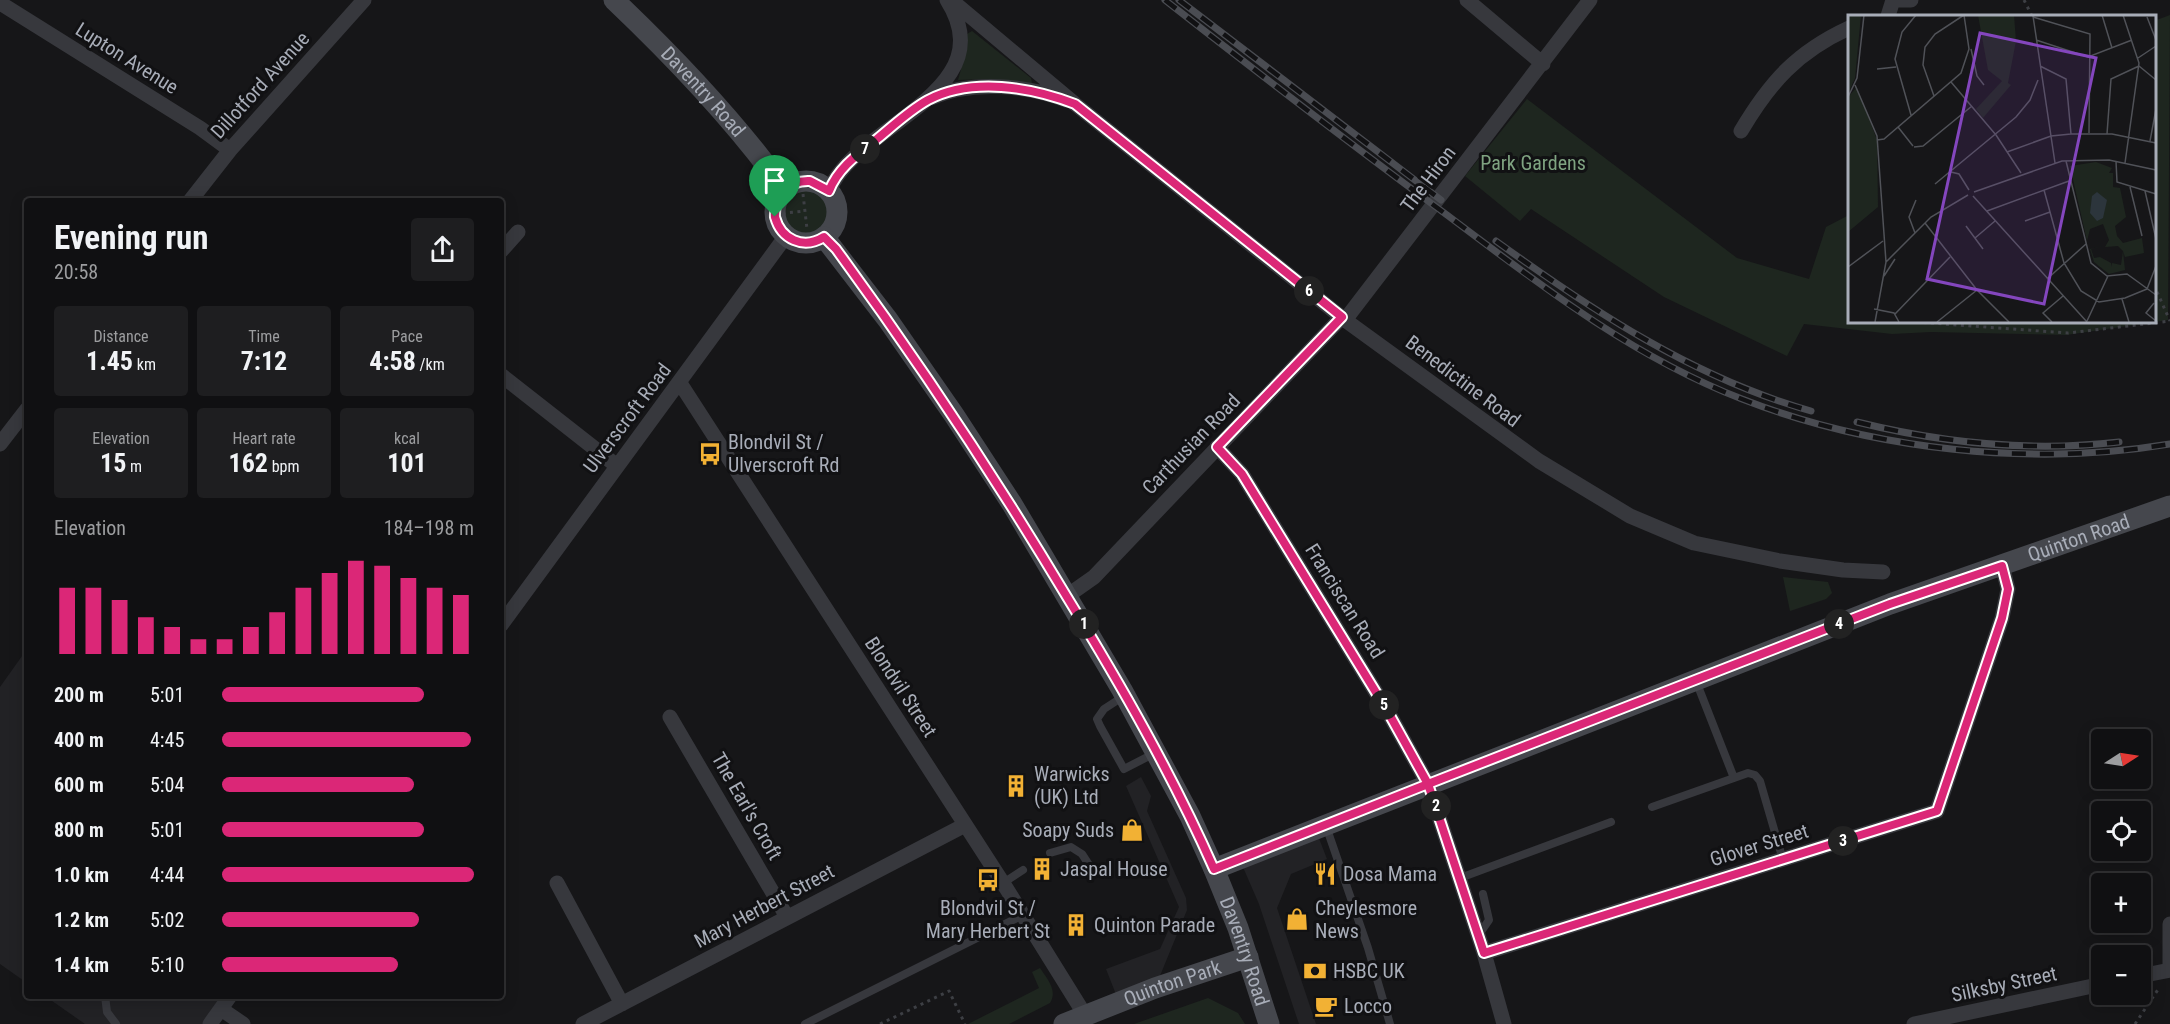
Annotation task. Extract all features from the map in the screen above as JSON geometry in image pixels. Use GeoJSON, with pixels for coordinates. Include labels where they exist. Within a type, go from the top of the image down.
{"type":"FeatureCollection","features":[{"type":"Feature","properties":{"kind":"street","name":"Dillotford Avenue"},"geometry":{"type":"LineString","coordinates":[[192,198],[230,150],[364,0]]}},
{"type":"Feature","properties":{"kind":"street","name":"Daventry Road"},"geometry":{"type":"LineString","coordinates":[[614,0],[673,58],[759,155],[793,185]]}},
{"type":"Feature","properties":{"kind":"street","name":"Benedictine Road"},"geometry":{"type":"LineString","coordinates":[[829,191],[843,168],[926,101],[952,70],[959,48],[957,20],[949,0]]}},
{"type":"Feature","properties":{"kind":"street","name":"Benedictine Road"},"geometry":{"type":"LineString","coordinates":[[949,0],[1075,104],[1344,318],[1527,454],[1616,508],[1660,531],[1729,552],[1843,570],[1883,572]]}},
{"type":"Feature","properties":{"kind":"street"},"geometry":{"type":"LineString","coordinates":[[1467,0],[1543,64]]}},
{"type":"Feature","properties":{"kind":"street","name":"The Hiron"},"geometry":{"type":"LineString","coordinates":[[1344,318],[1543,64],[1590,0]]}},
{"type":"Feature","properties":{"kind":"street"},"geometry":{"type":"LineString","coordinates":[[1888,15],[1894,0],[1911,0]]}},
{"type":"Feature","properties":{"kind":"street","name":"Lupton Avenue"},"geometry":{"type":"LineString","coordinates":[[0,3],[200,128],[230,150]]}},
{"type":"Feature","properties":{"kind":"street"},"geometry":{"type":"LineString","coordinates":[[1741,130],[1762,96],[1777,79],[1808,50],[1848,29]]}},
{"type":"Feature","properties":{"kind":"street","name":"Benedictine Road"},"geometry":{"type":"LineString","coordinates":[[926,101],[949,92],[989,87],[1045,94],[1075,104]]}},
{"type":"Feature","properties":{"kind":"street"},"geometry":{"type":"LineString","coordinates":[[816,183],[829,191],[837,212],[833,225],[816,240],[796,241],[786,236],[779,228],[775,214],[777,201],[793,185],[816,183]]}},
{"type":"Feature","properties":{"kind":"street"},"geometry":{"type":"LineString","coordinates":[[504,248],[518,232]]}},
{"type":"Feature","properties":{"kind":"street","name":"Ulverscroft Road"},"geometry":{"type":"LineString","coordinates":[[504,621],[786,236]]}},
{"type":"Feature","properties":{"kind":"street","name":"Daventry Road"},"geometry":{"type":"LineString","coordinates":[[816,240],[888,320],[954,415],[1067,596],[1125,695],[1214,869],[1248,957],[1269,1024]]}},
{"type":"Feature","properties":{"kind":"street","name":"Carthusian Road"},"geometry":{"type":"LineString","coordinates":[[1067,596],[1094,577],[1344,318]]}},
{"type":"Feature","properties":{"kind":"street"},"geometry":{"type":"LineString","coordinates":[[504,377],[616,466]]}},
{"type":"Feature","properties":{"kind":"street","name":"Blondvil Street"},"geometry":{"type":"LineString","coordinates":[[680,383],[1003,883],[1084,1015]]}},
{"type":"Feature","properties":{"kind":"street"},"geometry":{"type":"LineString","coordinates":[[1,440],[24,413]]}},
{"type":"Feature","properties":{"kind":"street","name":"Franciscan Road"},"geometry":{"type":"LineString","coordinates":[[1217,447],[1242,474],[1402,737],[1428,784],[1479,936],[1504,1024]]}},
{"type":"Feature","properties":{"kind":"street","name":"Quinton Road"},"geometry":{"type":"LineString","coordinates":[[1214,869],[1890,604],[2170,506]]}},
{"type":"Feature","properties":{"kind":"street","name":"Glover Street"},"geometry":{"type":"LineString","coordinates":[[1484,953],[1937,811],[2002,618],[2008,589],[2002,566]]}},
{"type":"Feature","properties":{"kind":"street","name":"The Earl's Croft"},"geometry":{"type":"LineString","coordinates":[[670,717],[787,917]]}},
{"type":"Feature","properties":{"kind":"street","name":"Mary Herbert Street"},"geometry":{"type":"LineString","coordinates":[[583,1024],[965,825]]}},
{"type":"Feature","properties":{"kind":"street"},"geometry":{"type":"LineString","coordinates":[[557,883],[622,1004]]}},
{"type":"Feature","properties":{"kind":"street"},"geometry":{"type":"LineString","coordinates":[[2170,924],[2168,940],[2170,964]]}},
{"type":"Feature","properties":{"kind":"street","name":"Quinton Park"},"geometry":{"type":"LineString","coordinates":[[1064,1024],[1248,957]]}},
{"type":"Feature","properties":{"kind":"street"},"geometry":{"type":"LineString","coordinates":[[2151,976],[2167,975]]}},
{"type":"Feature","properties":{"kind":"street","name":"Silksby Street"},"geometry":{"type":"LineString","coordinates":[[1914,1024],[2091,986]]}},
{"type":"Feature","properties":{"kind":"street"},"geometry":{"type":"LineString","coordinates":[[210,1024],[228,999]]}},
{"type":"Feature","properties":{"kind":"street"},"geometry":{"type":"LineString","coordinates":[[221,1009],[243,1024]]}},
{"type":"Feature","properties":{"kind":"lane"},"geometry":{"type":"LineString","coordinates":[[1696,680],[1734,778]]}},
{"type":"Feature","properties":{"kind":"lane"},"geometry":{"type":"LineString","coordinates":[[1125,695],[1104,709],[1097,719],[1120,764],[1124,769],[1129,768],[1156,752]]}},
{"type":"Feature","properties":{"kind":"lane"},"geometry":{"type":"LineString","coordinates":[[1652,807],[1748,773],[1755,775],[1760,781],[1783,860]]}},
{"type":"Feature","properties":{"kind":"lane"},"geometry":{"type":"LineString","coordinates":[[1460,878],[1611,822]]}},
{"type":"Feature","properties":{"kind":"lane"},"geometry":{"type":"LineString","coordinates":[[1325,824],[1368,948],[1390,1024]]}},
{"type":"Feature","properties":{"kind":"lane"},"geometry":{"type":"LineString","coordinates":[[1050,853],[1071,847],[1082,854],[1093,871]]}},
{"type":"Feature","properties":{"kind":"lane"},"geometry":{"type":"LineString","coordinates":[[1003,883],[1023,870]]}},
{"type":"Feature","properties":{"kind":"lane"},"geometry":{"type":"LineString","coordinates":[[1479,936],[1489,920],[1483,894]]}},
{"type":"Feature","properties":{"kind":"lane"},"geometry":{"type":"LineString","coordinates":[[806,1024],[1023,915]]}},
{"type":"Feature","properties":{"kind":"lane"},"geometry":{"type":"LineString","coordinates":[[105,999],[107,1011],[116,1024]]}},
{"type":"Feature","properties":{"kind":"path"},"geometry":{"type":"LineString","coordinates":[[2024,0],[2032,15]]}},
{"type":"Feature","properties":{"kind":"path"},"geometry":{"type":"LineString","coordinates":[[793,185],[816,240]]}},
{"type":"Feature","properties":{"kind":"path"},"geometry":{"type":"LineString","coordinates":[[775,214],[805,211]]}},
{"type":"Feature","properties":{"kind":"path"},"geometry":{"type":"LineString","coordinates":[[1916,322],[2068,333],[2170,321],[2155,287]]}},
{"type":"Feature","properties":{"kind":"path"},"geometry":{"type":"LineString","coordinates":[[2135,1024],[2167,975]]}},
{"type":"Feature","properties":{"kind":"path"},"geometry":{"type":"LineString","coordinates":[[880,1024],[949,991],[965,1024]]}},
{"type":"Feature","properties":{"kind":"shaded area"},"geometry":{"type":"Polygon","coordinates":[[[24,653],[24,981],[0,964],[0,687],[24,653]]]}},
{"type":"Feature","properties":{"kind":"shaded area","name":"Quinton Parade"},"geometry":{"type":"Polygon","coordinates":[[[1141,777],[1151,796],[1147,811],[1186,898],[1187,910],[1155,988],[1119,1002],[1106,969],[1160,949],[1179,907],[1126,786],[1141,777]]]}},
{"type":"Feature","properties":{"kind":"shaded area"},"geometry":{"type":"Polygon","coordinates":[[[1315,828],[1327,859],[1291,874],[1277,908],[1316,1024],[1299,1024],[1259,904],[1239,858],[1315,828]]]}},
{"type":"Feature","properties":{"kind":"shaded area"},"geometry":{"type":"Polygon","coordinates":[[[49,999],[222,999],[203,1024],[85,1024],[49,999]]]}},
{"type":"Feature","properties":{"kind":"green space","name":"Park Gardens"},"geometry":{"type":"Polygon","coordinates":[[[2170,15],[2168,320],[2155,322],[2155,21],[2170,15]]]}},
{"type":"Feature","properties":{"kind":"green space"},"geometry":{"type":"Polygon","coordinates":[[[972,31],[1031,78],[1032,83],[990,79],[958,80],[967,48],[967,34],[972,31]]]}},
{"type":"Feature","properties":{"kind":"green space","name":"Park Gardens"},"geometry":{"type":"Polygon","coordinates":[[[1527,99],[1737,258],[1809,279],[1826,227],[1848,216],[1848,322],[2154,322],[2066,335],[1931,332],[1892,334],[1804,324],[1787,356],[1664,297],[1531,209],[1520,221],[1465,176],[1527,99]]]}},
{"type":"Feature","properties":{"kind":"green space"},"geometry":{"type":"Polygon","coordinates":[[[805,188],[822,195],[829,212],[822,229],[805,236],[788,229],[781,212],[788,195],[805,188]]]}},
{"type":"Feature","properties":{"kind":"green space"},"geometry":{"type":"Polygon","coordinates":[[[1783,577],[1828,582],[1832,593],[1826,599],[1790,611],[1783,577]]]}},
{"type":"Feature","properties":{"kind":"green space"},"geometry":{"type":"Polygon","coordinates":[[[1040,968],[1052,989],[1050,1003],[1009,1024],[968,1024],[1039,988],[1032,972],[1040,968]]]}},
{"type":"Feature","properties":{"kind":"green space"},"geometry":{"type":"Polygon","coordinates":[[[1208,998],[1238,1013],[1245,1024],[1134,1024],[1208,998]]]}},
{"type":"Feature","properties":{"kind":"railway"},"geometry":{"type":"LineString","coordinates":[[1165,0],[1270,82],[1552,293],[1625,341],[1702,382],[1792,417],[1899,442],[1953,449],[2063,454],[2117,451],[2170,444]]}},
{"type":"Feature","properties":{"kind":"railway"},"geometry":{"type":"LineString","coordinates":[[1179,0],[1441,200]]}},
{"type":"Feature","properties":{"kind":"railway"},"geometry":{"type":"LineString","coordinates":[[1496,241],[1607,317],[1646,340],[1726,380],[1811,411]]}},
{"type":"Feature","properties":{"kind":"railway"},"geometry":{"type":"LineString","coordinates":[[1857,422],[1922,435],[1987,444],[2053,446],[2119,442]]}},
{"type":"Feature","properties":{"kind":"place","name":"Blondvil St / Ulverscroft Rd"},"geometry":{"type":"Point","coordinates":[710,454]}},
{"type":"Feature","properties":{"kind":"place","name":"Warwicks (UK) Ltd"},"geometry":{"type":"Point","coordinates":[1016,786]}},
{"type":"Feature","properties":{"kind":"place","name":"Soapy Suds"},"geometry":{"type":"Point","coordinates":[1132,830]}},
{"type":"Feature","properties":{"kind":"place","name":"Jaspal House"},"geometry":{"type":"Point","coordinates":[1042,869]}},
{"type":"Feature","properties":{"kind":"place","name":"Dosa Mama"},"geometry":{"type":"Point","coordinates":[1325,874]}},
{"type":"Feature","properties":{"kind":"place","name":"Blondvil St / Mary Herbert St"},"geometry":{"type":"Point","coordinates":[988,880]}},
{"type":"Feature","properties":{"kind":"place","name":"Cheylesmore News"},"geometry":{"type":"Point","coordinates":[1297,919]}},
{"type":"Feature","properties":{"kind":"place","name":"Quinton Parade"},"geometry":{"type":"Point","coordinates":[1076,925]}},
{"type":"Feature","properties":{"kind":"place","name":"HSBC UK"},"geometry":{"type":"Point","coordinates":[1315,971]}},
{"type":"Feature","properties":{"kind":"place","name":"Locco"},"geometry":{"type":"Point","coordinates":[1326,1006]}},
{"type":"Feature","properties":{"kind":"route"},"geometry":{"type":"LineString","coordinates":[[775,217],[777,201],[788,186],[796,182],[810,181],[829,191],[836,176],[843,168],[926,101],[962,89],[1003,87],[1030,91],[1075,104],[1342,317],[1217,447],[1242,474],[1388,712],[1428,784],[1890,604],[2002,566],[2008,589],[2002,618],[1937,811],[1484,953],[1428,784],[1214,869],[1176,788],[1122,690],[1012,504],[954,415],[836,249],[824,237],[809,243],[790,239],[782,233],[775,217]]}}]}
